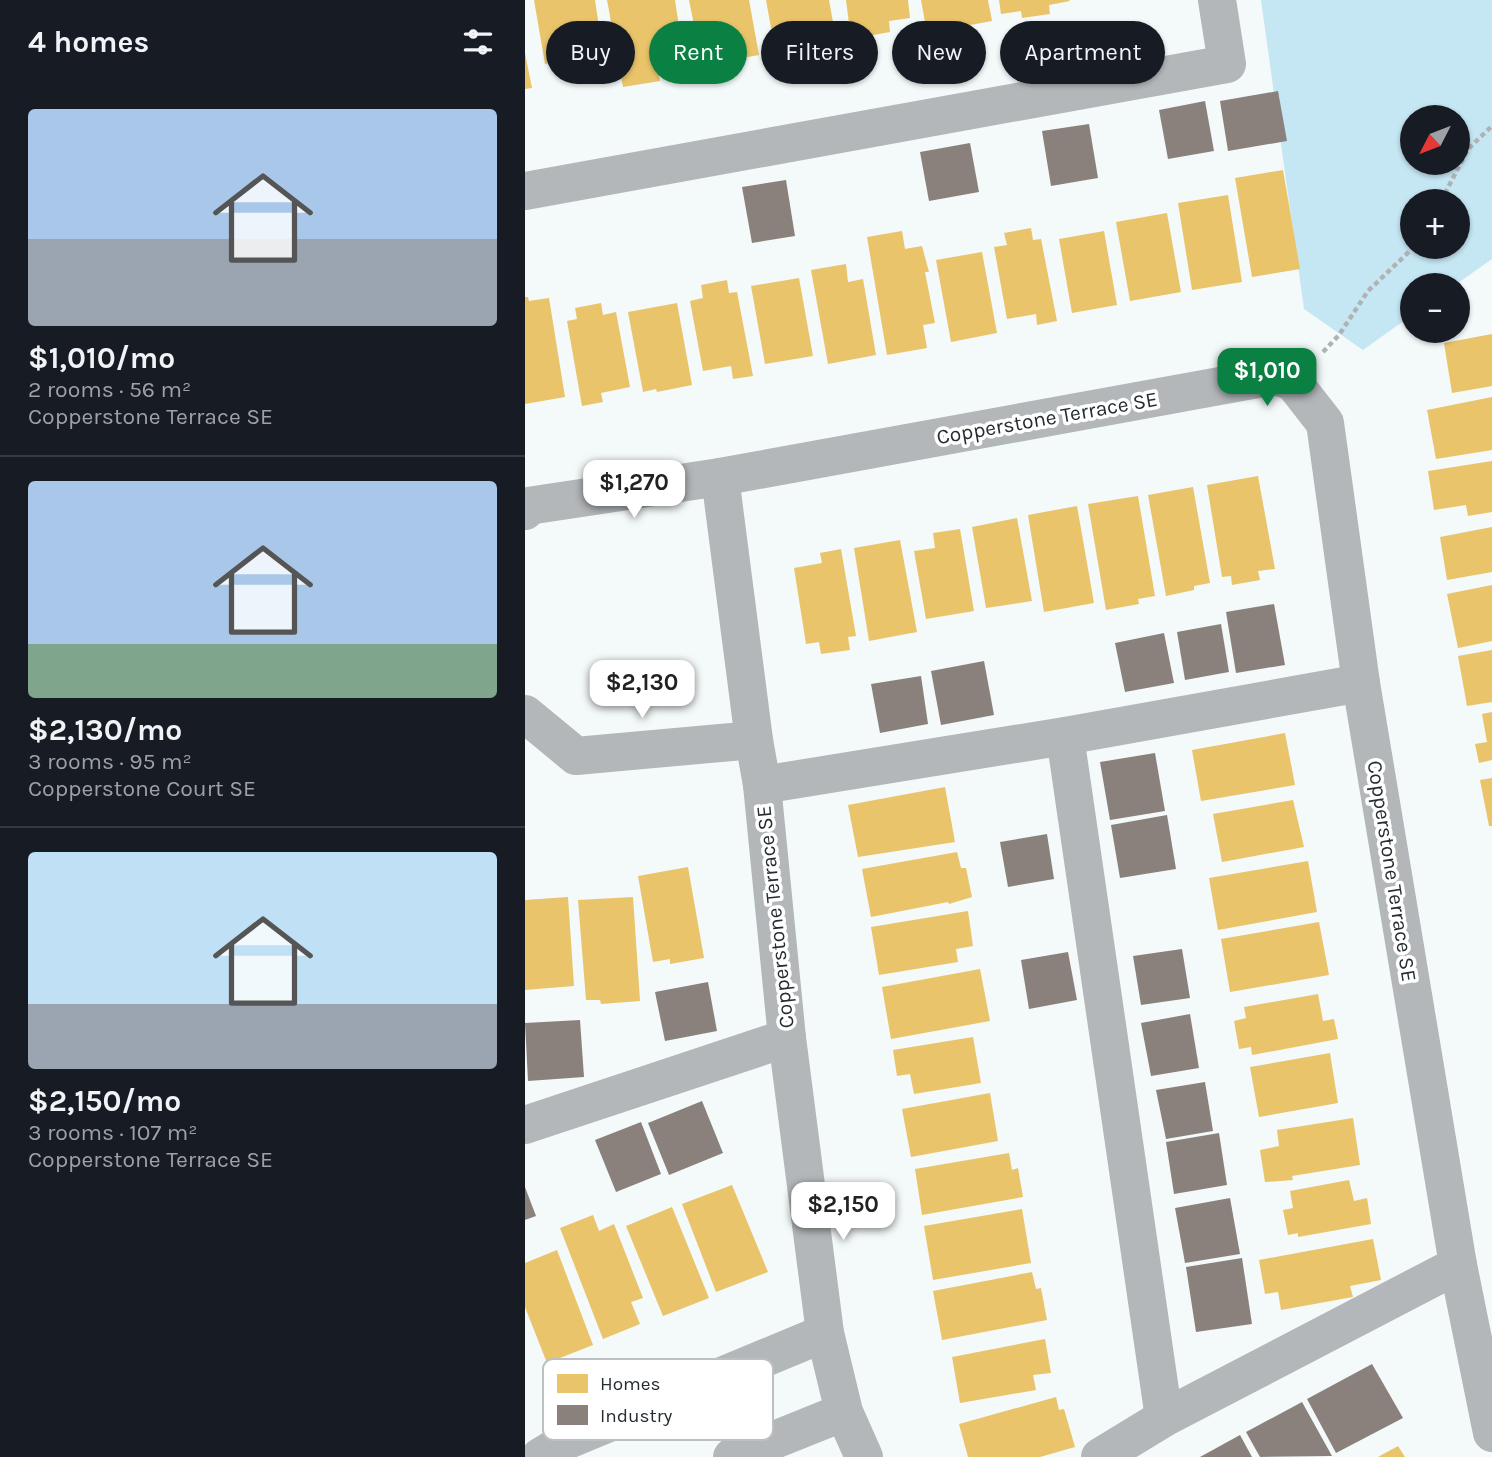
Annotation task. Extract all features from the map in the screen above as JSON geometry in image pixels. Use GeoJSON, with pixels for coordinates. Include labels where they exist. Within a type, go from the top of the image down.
{"type":"FeatureCollection","features":[{"type":"Feature","properties":{"kind":"street"},"geometry":{"type":"LineString","coordinates":[[525,191],[1227,64],[1217,0]]}},
{"type":"Feature","properties":{"kind":"street","name":"Copperstone Terrace SE"},"geometry":{"type":"LineString","coordinates":[[865,1457],[844,1412],[825,1333],[787,1038],[762,785],[719,477],[1275,376],[1293,382],[1325,424],[1361,683],[1458,1265],[1492,1433]]}},
{"type":"Feature","properties":{"kind":"street"},"geometry":{"type":"LineString","coordinates":[[525,512],[528,506],[719,477]]}},
{"type":"Feature","properties":{"kind":"street"},"geometry":{"type":"LineString","coordinates":[[762,785],[1065,736],[1361,683]]}},
{"type":"Feature","properties":{"kind":"street"},"geometry":{"type":"LineString","coordinates":[[525,714],[576,756],[754,740]]}},
{"type":"Feature","properties":{"kind":"street"},"geometry":{"type":"LineString","coordinates":[[1065,736],[1164,1418]]}},
{"type":"Feature","properties":{"kind":"street"},"geometry":{"type":"LineString","coordinates":[[525,1125],[787,1038]]}},
{"type":"Feature","properties":{"kind":"street"},"geometry":{"type":"LineString","coordinates":[[1100,1457],[1164,1418],[1458,1265]]}},
{"type":"Feature","properties":{"kind":"street"},"geometry":{"type":"LineString","coordinates":[[763,1359],[825,1333]]}},
{"type":"Feature","properties":{"kind":"street"},"geometry":{"type":"LineString","coordinates":[[732,1457],[844,1412]]}},
{"type":"Feature","properties":{"kind":"street"},"geometry":{"type":"LineString","coordinates":[[540,1457],[568,1440]]}},
{"type":"Feature","properties":{"kind":"path"},"geometry":{"type":"LineString","coordinates":[[1447,189],[1468,149],[1492,126]]}},
{"type":"Feature","properties":{"kind":"path"},"geometry":{"type":"LineString","coordinates":[[1293,382],[1339,335],[1368,291],[1401,259]]}},
{"type":"Feature","properties":{"kind":"shaded area"},"geometry":{"type":"Polygon","coordinates":[[[1261,0],[1492,0],[1492,259],[1470,274],[1400,273],[1400,324],[1363,350],[1304,309],[1261,0]]]}},
{"type":"Feature","properties":{"kind":"building: Homes"},"geometry":{"type":"Polygon","coordinates":[[[534,0],[595,0],[598,21],[546,21],[545,64],[534,0]]]}},
{"type":"Feature","properties":{"kind":"building: Homes"},"geometry":{"type":"Polygon","coordinates":[[[607,0],[675,0],[678,21],[649,21],[649,83],[623,87],[622,84],[635,84],[635,21],[611,21],[607,0]]]}},
{"type":"Feature","properties":{"kind":"building: Homes"},"geometry":{"type":"Polygon","coordinates":[[[689,0],[749,0],[759,55],[747,57],[747,21],[693,21],[689,0]]]}},
{"type":"Feature","properties":{"kind":"building: Homes"},"geometry":{"type":"Polygon","coordinates":[[[766,0],[829,0],[833,21],[770,21],[766,0]]]}},
{"type":"Feature","properties":{"kind":"building: Homes"},"geometry":{"type":"Polygon","coordinates":[[[846,0],[908,0],[910,18],[889,21],[890,32],[878,34],[878,21],[849,21],[846,0]]]}},
{"type":"Feature","properties":{"kind":"building: Homes"},"geometry":{"type":"Polygon","coordinates":[[[921,0],[988,0],[992,21],[986,22],[925,21],[921,0]]]}},
{"type":"Feature","properties":{"kind":"building: Homes"},"geometry":{"type":"Polygon","coordinates":[[[999,0],[1070,1],[1049,5],[1050,14],[1022,18],[1021,11],[1001,14],[999,0]]]}},
{"type":"Feature","properties":{"kind":"building: Homes"},"geometry":{"type":"Polygon","coordinates":[[[525,53],[532,88],[525,89],[525,53]]]}},
{"type":"Feature","properties":{"kind":"building: Homes"},"geometry":{"type":"Polygon","coordinates":[[[1283,170],[1300,269],[1252,277],[1235,178],[1283,170]]]}},
{"type":"Feature","properties":{"kind":"building: Homes"},"geometry":{"type":"Polygon","coordinates":[[[1228,195],[1242,282],[1192,290],[1178,203],[1228,195]]]}},
{"type":"Feature","properties":{"kind":"building: Homes"},"geometry":{"type":"Polygon","coordinates":[[[1167,213],[1181,292],[1130,301],[1116,222],[1167,213]]]}},
{"type":"Feature","properties":{"kind":"building: Homes"},"geometry":{"type":"Polygon","coordinates":[[[1031,228],[1033,240],[1041,239],[1057,321],[1037,325],[1036,314],[1007,319],[994,247],[1007,245],[1004,233],[1031,228]]]}},
{"type":"Feature","properties":{"kind":"building: Homes"},"geometry":{"type":"Polygon","coordinates":[[[902,231],[905,249],[922,246],[929,272],[925,272],[935,323],[923,325],[927,348],[887,355],[867,237],[902,231]]]}},
{"type":"Feature","properties":{"kind":"building: Homes"},"geometry":{"type":"Polygon","coordinates":[[[1104,231],[1117,305],[1072,313],[1059,239],[1104,231]]]}},
{"type":"Feature","properties":{"kind":"building: Homes"},"geometry":{"type":"Polygon","coordinates":[[[982,252],[997,333],[951,342],[936,260],[982,252]]]}},
{"type":"Feature","properties":{"kind":"building: Homes"},"geometry":{"type":"Polygon","coordinates":[[[846,264],[848,282],[863,279],[876,355],[828,364],[811,270],[846,264]]]}},
{"type":"Feature","properties":{"kind":"building: Homes"},"geometry":{"type":"Polygon","coordinates":[[[799,278],[813,356],[765,364],[751,286],[799,278]]]}},
{"type":"Feature","properties":{"kind":"building: Homes"},"geometry":{"type":"Polygon","coordinates":[[[727,280],[729,293],[737,292],[753,376],[733,379],[731,366],[703,371],[690,301],[703,298],[701,285],[727,280]]]}},
{"type":"Feature","properties":{"kind":"building: Homes"},"geometry":{"type":"Polygon","coordinates":[[[525,297],[528,297],[529,301],[549,298],[565,397],[525,404],[525,297]]]}},
{"type":"Feature","properties":{"kind":"building: Homes"},"geometry":{"type":"Polygon","coordinates":[[[601,303],[603,315],[616,312],[630,387],[601,393],[603,402],[582,406],[567,321],[577,319],[575,308],[601,303]]]}},
{"type":"Feature","properties":{"kind":"building: Homes"},"geometry":{"type":"Polygon","coordinates":[[[677,303],[692,385],[643,392],[628,312],[677,303]]]}},
{"type":"Feature","properties":{"kind":"building: Homes"},"geometry":{"type":"Polygon","coordinates":[[[1492,334],[1492,386],[1452,393],[1444,343],[1470,343],[1470,338],[1492,334]]]}},
{"type":"Feature","properties":{"kind":"building: Homes"},"geometry":{"type":"Polygon","coordinates":[[[1492,397],[1492,450],[1436,459],[1427,410],[1492,397]]]}},
{"type":"Feature","properties":{"kind":"building: Homes"},"geometry":{"type":"Polygon","coordinates":[[[1492,461],[1492,512],[1468,516],[1466,505],[1434,510],[1428,471],[1492,461]]]}},
{"type":"Feature","properties":{"kind":"building: Homes"},"geometry":{"type":"Polygon","coordinates":[[[1258,476],[1275,569],[1258,571],[1260,580],[1232,585],[1231,576],[1222,577],[1207,485],[1258,476]]]}},
{"type":"Feature","properties":{"kind":"building: Homes"},"geometry":{"type":"Polygon","coordinates":[[[1193,487],[1210,583],[1194,586],[1194,590],[1166,596],[1148,495],[1193,487]]]}},
{"type":"Feature","properties":{"kind":"building: Homes"},"geometry":{"type":"Polygon","coordinates":[[[1138,496],[1155,596],[1138,599],[1139,604],[1106,610],[1088,504],[1138,496]]]}},
{"type":"Feature","properties":{"kind":"building: Homes"},"geometry":{"type":"Polygon","coordinates":[[[1077,506],[1094,603],[1044,612],[1028,515],[1077,506]]]}},
{"type":"Feature","properties":{"kind":"building: Homes"},"geometry":{"type":"Polygon","coordinates":[[[1017,518],[1032,601],[986,608],[972,527],[1017,518]]]}},
{"type":"Feature","properties":{"kind":"building: Homes"},"geometry":{"type":"Polygon","coordinates":[[[1492,527],[1492,572],[1447,580],[1440,537],[1492,527]]]}},
{"type":"Feature","properties":{"kind":"building: Homes"},"geometry":{"type":"Polygon","coordinates":[[[960,529],[974,611],[926,619],[914,551],[935,548],[933,533],[960,529]]]}},
{"type":"Feature","properties":{"kind":"building: Homes"},"geometry":{"type":"Polygon","coordinates":[[[900,540],[917,632],[869,641],[854,548],[900,540]]]}},
{"type":"Feature","properties":{"kind":"building: Homes"},"geometry":{"type":"Polygon","coordinates":[[[841,549],[856,636],[848,637],[850,650],[821,654],[819,642],[806,644],[794,568],[822,563],[820,553],[841,549]]]}},
{"type":"Feature","properties":{"kind":"building: Homes"},"geometry":{"type":"Polygon","coordinates":[[[1492,585],[1492,641],[1458,648],[1447,594],[1492,585]]]}},
{"type":"Feature","properties":{"kind":"building: Homes"},"geometry":{"type":"Polygon","coordinates":[[[1492,650],[1492,702],[1467,706],[1458,656],[1492,650]]]}},
{"type":"Feature","properties":{"kind":"building: Homes"},"geometry":{"type":"Polygon","coordinates":[[[1492,712],[1492,760],[1479,763],[1475,744],[1487,742],[1482,714],[1492,712]]]}},
{"type":"Feature","properties":{"kind":"building: Homes"},"geometry":{"type":"Polygon","coordinates":[[[1285,733],[1295,785],[1201,801],[1192,750],[1285,733]]]}},
{"type":"Feature","properties":{"kind":"building: Homes"},"geometry":{"type":"Polygon","coordinates":[[[1492,778],[1492,826],[1489,826],[1480,780],[1492,778]]]}},
{"type":"Feature","properties":{"kind":"building: Homes"},"geometry":{"type":"Polygon","coordinates":[[[945,787],[955,842],[858,857],[848,805],[945,787]]]}},
{"type":"Feature","properties":{"kind":"building: Homes"},"geometry":{"type":"Polygon","coordinates":[[[1293,800],[1304,847],[1222,862],[1213,814],[1293,800]]]}},
{"type":"Feature","properties":{"kind":"building: Homes"},"geometry":{"type":"Polygon","coordinates":[[[957,852],[961,868],[966,868],[972,897],[949,904],[948,902],[871,917],[862,869],[957,852]]]}},
{"type":"Feature","properties":{"kind":"building: Homes"},"geometry":{"type":"Polygon","coordinates":[[[1308,861],[1317,912],[1218,930],[1209,878],[1308,861]]]}},
{"type":"Feature","properties":{"kind":"building: Homes"},"geometry":{"type":"Polygon","coordinates":[[[688,867],[704,958],[670,964],[670,959],[653,962],[638,876],[688,867]]]}},
{"type":"Feature","properties":{"kind":"building: Homes"},"geometry":{"type":"Polygon","coordinates":[[[568,897],[574,986],[525,990],[525,900],[568,897]]]}},
{"type":"Feature","properties":{"kind":"building: Homes"},"geometry":{"type":"Polygon","coordinates":[[[633,897],[640,1001],[601,1004],[600,1000],[586,1000],[578,900],[633,897]]]}},
{"type":"Feature","properties":{"kind":"building: Homes"},"geometry":{"type":"Polygon","coordinates":[[[968,911],[973,946],[956,949],[958,962],[879,975],[871,927],[968,911]]]}},
{"type":"Feature","properties":{"kind":"building: Homes"},"geometry":{"type":"Polygon","coordinates":[[[1319,922],[1329,975],[1230,992],[1221,939],[1319,922]]]}},
{"type":"Feature","properties":{"kind":"building: Homes"},"geometry":{"type":"Polygon","coordinates":[[[980,969],[990,1021],[891,1039],[882,987],[980,969]]]}},
{"type":"Feature","properties":{"kind":"building: Homes"},"geometry":{"type":"Polygon","coordinates":[[[1318,994],[1323,1021],[1334,1019],[1338,1039],[1252,1055],[1251,1047],[1239,1049],[1234,1021],[1246,1018],[1244,1007],[1318,994]]]}},
{"type":"Feature","properties":{"kind":"building: Homes"},"geometry":{"type":"Polygon","coordinates":[[[973,1037],[981,1083],[914,1094],[910,1074],[897,1076],[893,1050],[973,1037]]]}},
{"type":"Feature","properties":{"kind":"building: Homes"},"geometry":{"type":"Polygon","coordinates":[[[1330,1053],[1338,1103],[1259,1117],[1250,1067],[1330,1053]]]}},
{"type":"Feature","properties":{"kind":"building: Homes"},"geometry":{"type":"Polygon","coordinates":[[[990,1093],[998,1141],[911,1157],[902,1109],[990,1093]]]}},
{"type":"Feature","properties":{"kind":"building: Homes"},"geometry":{"type":"Polygon","coordinates":[[[1353,1118],[1360,1165],[1292,1176],[1293,1180],[1265,1182],[1260,1150],[1279,1146],[1277,1130],[1353,1118]]]}},
{"type":"Feature","properties":{"kind":"building: Homes"},"geometry":{"type":"Polygon","coordinates":[[[1009,1153],[1012,1170],[1018,1168],[1023,1197],[922,1215],[915,1169],[1009,1153]]]}},
{"type":"Feature","properties":{"kind":"building: Homes"},"geometry":{"type":"Polygon","coordinates":[[[1349,1180],[1354,1201],[1367,1198],[1371,1224],[1298,1237],[1298,1233],[1288,1235],[1283,1210],[1293,1208],[1290,1191],[1349,1180]]]}},
{"type":"Feature","properties":{"kind":"building: Homes"},"geometry":{"type":"Polygon","coordinates":[[[732,1185],[768,1272],[716,1292],[682,1204],[732,1185]]]}},
{"type":"Feature","properties":{"kind":"building: Homes"},"geometry":{"type":"Polygon","coordinates":[[[672,1207],[709,1298],[663,1316],[626,1226],[672,1207]]]}},
{"type":"Feature","properties":{"kind":"building: Homes"},"geometry":{"type":"Polygon","coordinates":[[[1022,1209],[1031,1263],[933,1280],[924,1226],[1022,1209]]]}},
{"type":"Feature","properties":{"kind":"building: Homes"},"geometry":{"type":"Polygon","coordinates":[[[593,1215],[599,1231],[614,1224],[643,1298],[631,1302],[640,1324],[603,1339],[560,1228],[593,1215]]]}},
{"type":"Feature","properties":{"kind":"building: Homes"},"geometry":{"type":"Polygon","coordinates":[[[1373,1239],[1381,1280],[1350,1286],[1353,1297],[1281,1310],[1278,1292],[1265,1294],[1259,1260],[1373,1239]]]}},
{"type":"Feature","properties":{"kind":"building: Homes"},"geometry":{"type":"Polygon","coordinates":[[[557,1250],[593,1345],[557,1359],[545,1359],[525,1307],[525,1263],[557,1250]]]}},
{"type":"Feature","properties":{"kind":"building: Homes"},"geometry":{"type":"Polygon","coordinates":[[[1032,1272],[1036,1289],[1041,1288],[1047,1320],[942,1340],[933,1291],[1032,1272]]]}},
{"type":"Feature","properties":{"kind":"building: Homes"},"geometry":{"type":"Polygon","coordinates":[[[1045,1339],[1051,1373],[1033,1375],[1036,1390],[960,1403],[952,1357],[1045,1339]]]}},
{"type":"Feature","properties":{"kind":"building: Homes"},"geometry":{"type":"Polygon","coordinates":[[[1056,1397],[1059,1410],[1064,1409],[1075,1447],[1040,1457],[968,1457],[959,1424],[1056,1397]]]}},
{"type":"Feature","properties":{"kind":"building: Homes"},"geometry":{"type":"Polygon","coordinates":[[[1398,1446],[1405,1457],[1378,1457],[1398,1446]]]}},
{"type":"Feature","properties":{"kind":"building: Industry"},"geometry":{"type":"Polygon","coordinates":[[[1278,91],[1287,141],[1228,151],[1220,101],[1278,91]]]}},
{"type":"Feature","properties":{"kind":"building: Industry"},"geometry":{"type":"Polygon","coordinates":[[[1205,101],[1214,151],[1168,159],[1159,110],[1205,101]]]}},
{"type":"Feature","properties":{"kind":"building: Industry"},"geometry":{"type":"Polygon","coordinates":[[[1089,124],[1098,178],[1051,186],[1042,131],[1089,124]]]}},
{"type":"Feature","properties":{"kind":"building: Industry"},"geometry":{"type":"Polygon","coordinates":[[[970,143],[979,192],[929,201],[920,152],[970,143]]]}},
{"type":"Feature","properties":{"kind":"building: Industry"},"geometry":{"type":"Polygon","coordinates":[[[786,180],[795,236],[752,243],[742,187],[786,180]]]}},
{"type":"Feature","properties":{"kind":"building: Industry"},"geometry":{"type":"Polygon","coordinates":[[[1274,604],[1285,665],[1236,673],[1226,612],[1274,604]]]}},
{"type":"Feature","properties":{"kind":"building: Industry"},"geometry":{"type":"Polygon","coordinates":[[[1221,624],[1229,672],[1185,680],[1177,632],[1221,624]]]}},
{"type":"Feature","properties":{"kind":"building: Industry"},"geometry":{"type":"Polygon","coordinates":[[[1164,633],[1174,683],[1125,692],[1115,643],[1164,633]]]}},
{"type":"Feature","properties":{"kind":"building: Industry"},"geometry":{"type":"Polygon","coordinates":[[[984,661],[994,715],[941,725],[931,671],[984,661]]]}},
{"type":"Feature","properties":{"kind":"building: Industry"},"geometry":{"type":"Polygon","coordinates":[[[921,676],[928,724],[880,733],[871,684],[921,676]]]}},
{"type":"Feature","properties":{"kind":"building: Industry"},"geometry":{"type":"Polygon","coordinates":[[[1155,753],[1165,811],[1110,820],[1100,762],[1155,753]]]}},
{"type":"Feature","properties":{"kind":"building: Industry"},"geometry":{"type":"Polygon","coordinates":[[[1167,815],[1176,869],[1120,878],[1111,825],[1167,815]]]}},
{"type":"Feature","properties":{"kind":"building: Industry"},"geometry":{"type":"Polygon","coordinates":[[[1047,834],[1054,879],[1008,887],[1000,842],[1047,834]]]}},
{"type":"Feature","properties":{"kind":"building: Industry"},"geometry":{"type":"Polygon","coordinates":[[[1182,949],[1190,998],[1141,1005],[1133,956],[1182,949]]]}},
{"type":"Feature","properties":{"kind":"building: Industry"},"geometry":{"type":"Polygon","coordinates":[[[1068,952],[1077,1000],[1029,1009],[1021,960],[1068,952]]]}},
{"type":"Feature","properties":{"kind":"building: Industry"},"geometry":{"type":"Polygon","coordinates":[[[708,982],[717,1031],[665,1041],[655,992],[708,982]]]}},
{"type":"Feature","properties":{"kind":"building: Industry"},"geometry":{"type":"Polygon","coordinates":[[[1190,1014],[1199,1068],[1151,1076],[1141,1023],[1190,1014]]]}},
{"type":"Feature","properties":{"kind":"building: Industry"},"geometry":{"type":"Polygon","coordinates":[[[580,1020],[584,1077],[528,1081],[525,1023],[580,1020]]]}},
{"type":"Feature","properties":{"kind":"building: Industry"},"geometry":{"type":"Polygon","coordinates":[[[1205,1082],[1213,1131],[1166,1139],[1156,1090],[1205,1082]]]}},
{"type":"Feature","properties":{"kind":"building: Industry"},"geometry":{"type":"Polygon","coordinates":[[[702,1101],[723,1153],[669,1175],[648,1123],[702,1101]]]}},
{"type":"Feature","properties":{"kind":"building: Industry"},"geometry":{"type":"Polygon","coordinates":[[[641,1122],[661,1174],[616,1192],[595,1140],[641,1122]]]}},
{"type":"Feature","properties":{"kind":"building: Industry"},"geometry":{"type":"Polygon","coordinates":[[[1219,1133],[1227,1185],[1174,1194],[1166,1142],[1219,1133]]]}},
{"type":"Feature","properties":{"kind":"building: Industry"},"geometry":{"type":"Polygon","coordinates":[[[525,1187],[536,1216],[525,1220],[525,1187]]]}},
{"type":"Feature","properties":{"kind":"building: Industry"},"geometry":{"type":"Polygon","coordinates":[[[1230,1198],[1240,1254],[1185,1263],[1175,1208],[1230,1198]]]}},
{"type":"Feature","properties":{"kind":"building: Industry"},"geometry":{"type":"Polygon","coordinates":[[[1242,1258],[1252,1324],[1196,1332],[1186,1267],[1242,1258]]]}},
{"type":"Feature","properties":{"kind":"building: Industry"},"geometry":{"type":"Polygon","coordinates":[[[1372,1364],[1403,1418],[1336,1453],[1307,1399],[1372,1364]]]}},
{"type":"Feature","properties":{"kind":"building: Industry"},"geometry":{"type":"Polygon","coordinates":[[[1302,1402],[1332,1456],[1260,1457],[1246,1432],[1302,1402]]]}},
{"type":"Feature","properties":{"kind":"building: Industry"},"geometry":{"type":"Polygon","coordinates":[[[1240,1435],[1252,1457],[1200,1457],[1240,1435]]]}}]}
